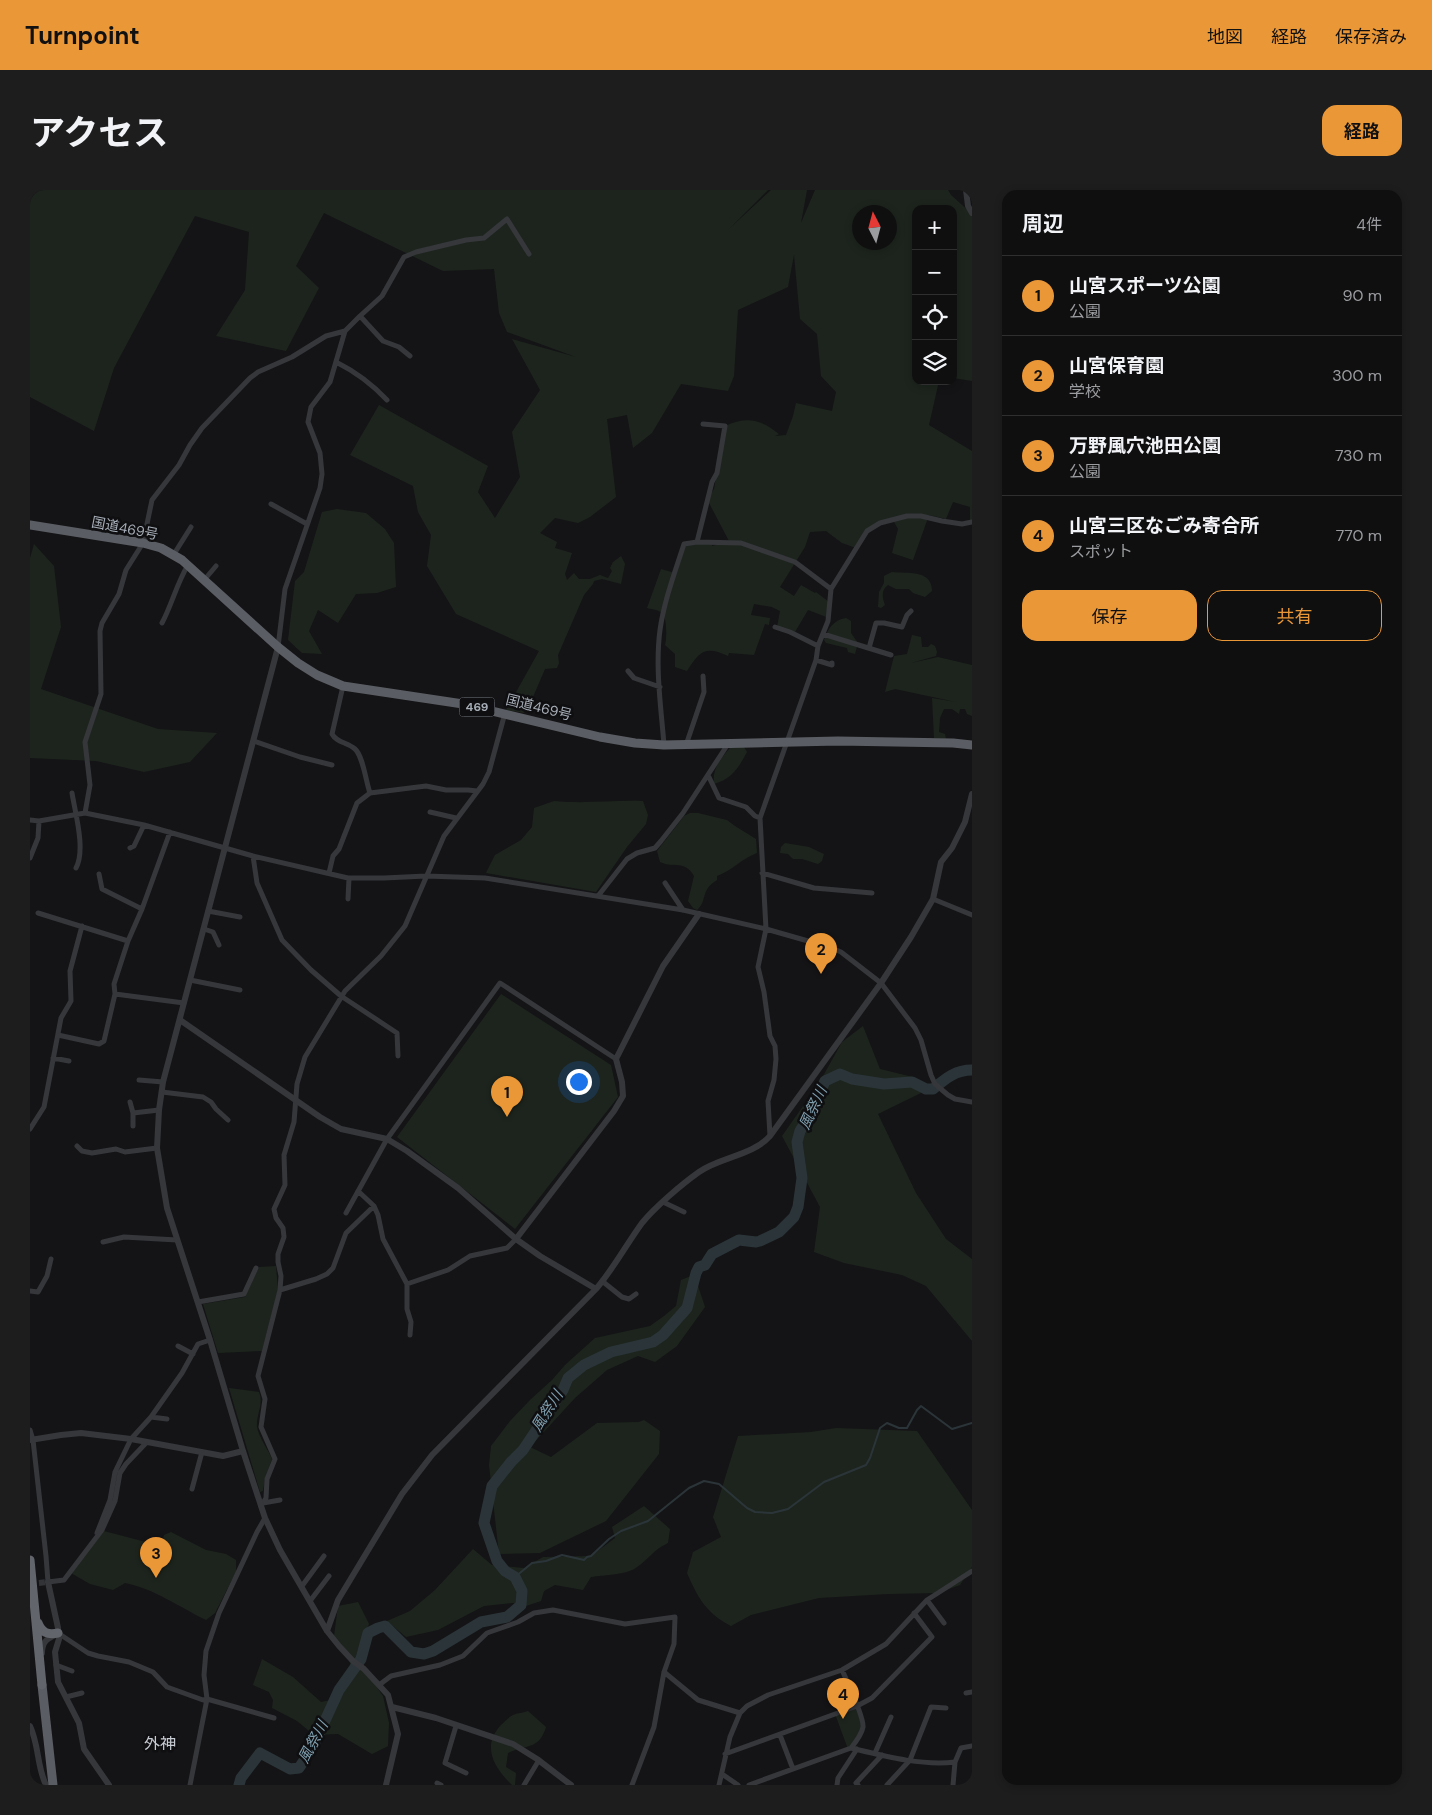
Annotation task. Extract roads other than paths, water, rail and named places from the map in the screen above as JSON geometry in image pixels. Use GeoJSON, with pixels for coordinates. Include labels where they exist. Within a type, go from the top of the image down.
{"type":"FeatureCollection","features":[{"type":"Feature","properties":{"kind":"highway","name":"国道469号"},"geometry":{"type":"LineString","coordinates":[[30,525],[143,543],[174,554],[188,564],[278,647],[317,675],[342,686],[463,704],[600,737],[634,743],[686,745],[786,742],[953,743],[972,745]]}},
{"type":"Feature","properties":{"kind":"highway"},"geometry":{"type":"LineString","coordinates":[[30,1560],[53,1785]]}},
{"type":"Feature","properties":{"kind":"highway"},"geometry":{"type":"LineString","coordinates":[[36,1616],[42,1630],[48,1634],[58,1633]]}},
{"type":"Feature","properties":{"kind":"street"},"geometry":{"type":"LineString","coordinates":[[966,190],[968,206],[972,213]]}},
{"type":"Feature","properties":{"kind":"street"},"geometry":{"type":"LineString","coordinates":[[386,1785],[398,1734],[388,1695],[338,1646],[327,1631],[280,1550],[265,1518],[167,1208],[157,1148],[159,1110],[175,1034],[278,647],[286,589],[320,488],[322,474],[320,453],[308,422],[311,407],[330,382],[345,331],[382,296],[404,257],[416,252],[466,240],[484,238],[507,220],[528,254]]}},
{"type":"Feature","properties":{"kind":"street"},"geometry":{"type":"LineString","coordinates":[[360,316],[383,341],[399,347],[410,356]]}},
{"type":"Feature","properties":{"kind":"street"},"geometry":{"type":"LineString","coordinates":[[85,813],[90,785],[85,742],[101,694],[100,631],[102,623],[119,594],[126,570],[143,543],[152,500],[179,465],[202,428],[250,378],[258,372],[292,357],[326,336],[345,331]]}},
{"type":"Feature","properties":{"kind":"street"},"geometry":{"type":"LineString","coordinates":[[336,362],[358,373],[371,383],[387,400]]}},
{"type":"Feature","properties":{"kind":"street"},"geometry":{"type":"LineString","coordinates":[[697,542],[716,473],[725,426],[703,424]]}},
{"type":"Feature","properties":{"kind":"street"},"geometry":{"type":"LineString","coordinates":[[271,504],[307,524]]}},
{"type":"Feature","properties":{"kind":"street"},"geometry":{"type":"LineString","coordinates":[[770,1136],[768,1101],[774,1080],[776,1059],[775,1046],[770,1036],[764,992],[758,967],[766,930],[760,818],[816,660],[818,646],[828,621],[831,589],[867,531],[880,523],[907,516],[921,516],[962,524],[972,522]]}},
{"type":"Feature","properties":{"kind":"street"},"geometry":{"type":"LineString","coordinates":[[174,554],[191,527]]}},
{"type":"Feature","properties":{"kind":"street"},"geometry":{"type":"LineString","coordinates":[[664,745],[660,688],[660,630],[666,602],[684,544],[697,542],[741,542],[795,562],[831,589]]}},
{"type":"Feature","properties":{"kind":"street"},"geometry":{"type":"LineString","coordinates":[[162,622],[170,609],[180,578],[188,564]]}},
{"type":"Feature","properties":{"kind":"street"},"geometry":{"type":"LineString","coordinates":[[204,579],[216,566]]}},
{"type":"Feature","properties":{"kind":"street"},"geometry":{"type":"LineString","coordinates":[[870,648],[876,624],[884,623],[902,627],[907,615],[911,611]]}},
{"type":"Feature","properties":{"kind":"street"},"geometry":{"type":"LineString","coordinates":[[775,627],[818,646]]}},
{"type":"Feature","properties":{"kind":"street"},"geometry":{"type":"LineString","coordinates":[[823,634],[891,655]]}},
{"type":"Feature","properties":{"kind":"street"},"geometry":{"type":"LineString","coordinates":[[816,660],[832,666],[832,663]]}},
{"type":"Feature","properties":{"kind":"street"},"geometry":{"type":"LineString","coordinates":[[628,671],[634,678],[660,688]]}},
{"type":"Feature","properties":{"kind":"street"},"geometry":{"type":"LineString","coordinates":[[686,745],[704,692],[704,676]]}},
{"type":"Feature","properties":{"kind":"street"},"geometry":{"type":"LineString","coordinates":[[342,686],[332,734],[335,739],[354,748],[360,754],[370,793]]}},
{"type":"Feature","properties":{"kind":"street"},"geometry":{"type":"LineString","coordinates":[[262,1505],[266,1498],[267,1479],[275,1459],[260,1427],[265,1399],[258,1376],[280,1290],[278,1254],[284,1237],[283,1228],[276,1218],[274,1209],[285,1185],[284,1155],[294,1122],[297,1084],[305,1057],[341,996],[381,956],[405,926],[444,836],[488,772],[505,713]]}},
{"type":"Feature","properties":{"kind":"street"},"geometry":{"type":"LineString","coordinates":[[254,741],[300,757],[332,765]]}},
{"type":"Feature","properties":{"kind":"street"},"geometry":{"type":"LineString","coordinates":[[598,896],[631,856],[655,848],[683,813],[728,744]]}},
{"type":"Feature","properties":{"kind":"street"},"geometry":{"type":"LineString","coordinates":[[708,775],[720,798],[746,807],[755,816],[760,818]]}},
{"type":"Feature","properties":{"kind":"street"},"geometry":{"type":"LineString","coordinates":[[329,873],[333,856],[339,849],[357,803],[370,793],[426,786],[446,790],[476,791]]}},
{"type":"Feature","properties":{"kind":"street"},"geometry":{"type":"LineString","coordinates":[[72,793],[79,832],[80,861],[76,868]]}},
{"type":"Feature","properties":{"kind":"street"},"geometry":{"type":"LineString","coordinates":[[327,1631],[338,1600],[402,1494],[426,1463],[596,1289],[643,1222],[663,1202],[699,1172],[749,1150],[766,1141],[770,1136],[881,983],[911,937],[933,899],[942,862],[952,848],[965,822],[972,794]]}},
{"type":"Feature","properties":{"kind":"street"},"geometry":{"type":"LineString","coordinates":[[430,812],[456,818]]}},
{"type":"Feature","properties":{"kind":"street"},"geometry":{"type":"LineString","coordinates":[[30,820],[39,821],[85,813],[144,825],[253,856],[349,878],[426,876],[485,878],[598,896],[683,910],[766,930],[840,952],[881,983],[915,1028],[921,1040],[935,1084],[955,1099],[972,1102]]}},
{"type":"Feature","properties":{"kind":"street"},"geometry":{"type":"LineString","coordinates":[[30,858],[38,838],[39,821]]}},
{"type":"Feature","properties":{"kind":"street"},"geometry":{"type":"LineString","coordinates":[[130,848],[134,846],[144,825]]}},
{"type":"Feature","properties":{"kind":"street"},"geometry":{"type":"LineString","coordinates":[[58,1035],[99,1044],[104,1041],[116,994],[114,984],[128,941],[142,909],[170,832]]}},
{"type":"Feature","properties":{"kind":"street"},"geometry":{"type":"LineString","coordinates":[[253,856],[258,883],[282,940],[310,970],[341,996],[397,1033],[398,1056]]}},
{"type":"Feature","properties":{"kind":"street"},"geometry":{"type":"LineString","coordinates":[[762,873],[814,888],[872,893]]}},
{"type":"Feature","properties":{"kind":"street"},"geometry":{"type":"LineString","coordinates":[[99,874],[102,889],[142,909]]}},
{"type":"Feature","properties":{"kind":"street"},"geometry":{"type":"LineString","coordinates":[[348,899],[349,878]]}},
{"type":"Feature","properties":{"kind":"street"},"geometry":{"type":"LineString","coordinates":[[665,883],[683,910]]}},
{"type":"Feature","properties":{"kind":"street"},"geometry":{"type":"LineString","coordinates":[[933,899],[972,915]]}},
{"type":"Feature","properties":{"kind":"street"},"geometry":{"type":"LineString","coordinates":[[208,911],[240,917]]}},
{"type":"Feature","properties":{"kind":"street"},"geometry":{"type":"LineString","coordinates":[[38,913],[128,941]]}},
{"type":"Feature","properties":{"kind":"street"},"geometry":{"type":"LineString","coordinates":[[407,1284],[448,1270],[470,1256],[507,1248],[516,1239],[614,1111],[623,1096],[622,1082],[616,1059],[663,966],[699,914]]}},
{"type":"Feature","properties":{"kind":"street"},"geometry":{"type":"LineString","coordinates":[[30,1129],[44,1107],[61,1018],[70,1000],[70,971],[82,926]]}},
{"type":"Feature","properties":{"kind":"street"},"geometry":{"type":"LineString","coordinates":[[204,930],[213,932],[219,945]]}},
{"type":"Feature","properties":{"kind":"street"},"geometry":{"type":"LineString","coordinates":[[190,980],[240,990]]}},
{"type":"Feature","properties":{"kind":"street"},"geometry":{"type":"LineString","coordinates":[[346,1213],[388,1139],[500,983],[616,1059]]}},
{"type":"Feature","properties":{"kind":"street"},"geometry":{"type":"LineString","coordinates":[[116,994],[184,1003]]}},
{"type":"Feature","properties":{"kind":"street"},"geometry":{"type":"LineString","coordinates":[[180,1020],[295,1101],[341,1129],[388,1139],[407,1151],[458,1188],[516,1239],[540,1256],[596,1289]]}},
{"type":"Feature","properties":{"kind":"street"},"geometry":{"type":"LineString","coordinates":[[53,1058],[69,1061]]}},
{"type":"Feature","properties":{"kind":"street"},"geometry":{"type":"LineString","coordinates":[[139,1080],[164,1082]]}},
{"type":"Feature","properties":{"kind":"street"},"geometry":{"type":"LineString","coordinates":[[162,1092],[203,1097],[211,1102],[228,1120]]}},
{"type":"Feature","properties":{"kind":"street"},"geometry":{"type":"LineString","coordinates":[[130,1102],[133,1126]]}},
{"type":"Feature","properties":{"kind":"street"},"geometry":{"type":"LineString","coordinates":[[133,1114],[159,1110]]}},
{"type":"Feature","properties":{"kind":"street"},"geometry":{"type":"LineString","coordinates":[[78,1146],[82,1151],[92,1152],[116,1149],[126,1152],[157,1148]]}},
{"type":"Feature","properties":{"kind":"street"},"geometry":{"type":"LineString","coordinates":[[358,1191],[374,1206],[378,1215],[383,1240],[407,1284],[407,1308],[411,1322],[410,1335]]}},
{"type":"Feature","properties":{"kind":"street"},"geometry":{"type":"LineString","coordinates":[[663,1202],[684,1212]]}},
{"type":"Feature","properties":{"kind":"street"},"geometry":{"type":"LineString","coordinates":[[280,1290],[327,1274],[333,1268],[346,1234],[374,1206]]}},
{"type":"Feature","properties":{"kind":"street"},"geometry":{"type":"LineString","coordinates":[[102,1242],[124,1237],[178,1240]]}},
{"type":"Feature","properties":{"kind":"street"},"geometry":{"type":"LineString","coordinates":[[30,1291],[38,1292],[47,1276],[51,1259]]}},
{"type":"Feature","properties":{"kind":"street"},"geometry":{"type":"LineString","coordinates":[[198,1302],[244,1294],[256,1268]]}},
{"type":"Feature","properties":{"kind":"street"},"geometry":{"type":"LineString","coordinates":[[602,1281],[622,1297],[629,1299],[636,1294]]}},
{"type":"Feature","properties":{"kind":"street"},"geometry":{"type":"LineString","coordinates":[[95,1539],[110,1500],[115,1472],[131,1439],[151,1417],[182,1373],[198,1344],[210,1340]]}},
{"type":"Feature","properties":{"kind":"street"},"geometry":{"type":"LineString","coordinates":[[178,1346],[193,1354]]}},
{"type":"Feature","properties":{"kind":"street"},"geometry":{"type":"LineString","coordinates":[[151,1417],[167,1419]]}},
{"type":"Feature","properties":{"kind":"street"},"geometry":{"type":"LineString","coordinates":[[30,1430],[48,1582],[59,1639],[55,1652],[58,1682],[79,1723],[84,1749],[109,1785]]}},
{"type":"Feature","properties":{"kind":"street"},"geometry":{"type":"LineString","coordinates":[[31,1440],[61,1434],[81,1433],[131,1439],[224,1456],[243,1451]]}},
{"type":"Feature","properties":{"kind":"street"},"geometry":{"type":"LineString","coordinates":[[48,1582],[64,1580],[102,1530],[115,1501],[120,1473],[146,1443]]}},
{"type":"Feature","properties":{"kind":"street"},"geometry":{"type":"LineString","coordinates":[[192,1489],[202,1452]]}},
{"type":"Feature","properties":{"kind":"street"},"geometry":{"type":"LineString","coordinates":[[262,1505],[280,1500]]}},
{"type":"Feature","properties":{"kind":"street"},"geometry":{"type":"LineString","coordinates":[[190,1785],[207,1699],[204,1674],[206,1651],[212,1632],[265,1518]]}},
{"type":"Feature","properties":{"kind":"street"},"geometry":{"type":"LineString","coordinates":[[302,1586],[324,1556]]}},
{"type":"Feature","properties":{"kind":"street"},"geometry":{"type":"LineString","coordinates":[[719,1785],[725,1754],[740,1712],[756,1700],[768,1695],[842,1670],[886,1644],[927,1600],[972,1571]]}},
{"type":"Feature","properties":{"kind":"street"},"geometry":{"type":"LineString","coordinates":[[310,1601],[329,1576]]}},
{"type":"Feature","properties":{"kind":"street"},"geometry":{"type":"LineString","coordinates":[[927,1600],[944,1623]]}},
{"type":"Feature","properties":{"kind":"street"},"geometry":{"type":"LineString","coordinates":[[379,1685],[391,1676],[440,1665],[463,1656],[487,1633],[518,1622],[534,1613],[553,1610],[625,1624],[675,1617],[674,1644],[664,1672],[654,1727],[632,1785]]}},
{"type":"Feature","properties":{"kind":"street"},"geometry":{"type":"LineString","coordinates":[[725,1754],[857,1706],[872,1698],[932,1637],[914,1613]]}},
{"type":"Feature","properties":{"kind":"street"},"geometry":{"type":"LineString","coordinates":[[58,1633],[88,1653],[129,1662],[153,1672],[167,1688],[203,1700],[207,1699],[274,1718]]}},
{"type":"Feature","properties":{"kind":"street"},"geometry":{"type":"LineString","coordinates":[[42,1685],[42,1648],[48,1638],[58,1633]]}},
{"type":"Feature","properties":{"kind":"street"},"geometry":{"type":"LineString","coordinates":[[56,1665],[72,1671]]}},
{"type":"Feature","properties":{"kind":"street"},"geometry":{"type":"LineString","coordinates":[[836,1785],[863,1727],[857,1706],[842,1670]]}},
{"type":"Feature","properties":{"kind":"street"},"geometry":{"type":"LineString","coordinates":[[664,1672],[698,1700],[740,1712]]}},
{"type":"Feature","properties":{"kind":"street"},"geometry":{"type":"LineString","coordinates":[[66,1697],[82,1693]]}},
{"type":"Feature","properties":{"kind":"street"},"geometry":{"type":"LineString","coordinates":[[392,1707],[436,1718],[513,1744],[539,1760],[571,1785]]}},
{"type":"Feature","properties":{"kind":"street"},"geometry":{"type":"LineString","coordinates":[[887,1785],[910,1760],[931,1707],[946,1708]]}},
{"type":"Feature","properties":{"kind":"street"},"geometry":{"type":"LineString","coordinates":[[875,1753],[891,1717]]}},
{"type":"Feature","properties":{"kind":"street"},"geometry":{"type":"LineString","coordinates":[[30,1726],[41,1776],[46,1785]]}},
{"type":"Feature","properties":{"kind":"street"},"geometry":{"type":"LineString","coordinates":[[456,1726],[445,1763],[466,1773]]}},
{"type":"Feature","properties":{"kind":"street"},"geometry":{"type":"LineString","coordinates":[[780,1735],[792,1769]]}},
{"type":"Feature","properties":{"kind":"street"},"geometry":{"type":"LineString","coordinates":[[953,1785],[955,1762],[961,1748],[972,1746]]}},
{"type":"Feature","properties":{"kind":"street"},"geometry":{"type":"LineString","coordinates":[[749,1785],[854,1748],[910,1760],[945,1764],[955,1762]]}},
{"type":"Feature","properties":{"kind":"street"},"geometry":{"type":"LineString","coordinates":[[858,1785],[856,1783],[882,1754]]}},
{"type":"Feature","properties":{"kind":"street"},"geometry":{"type":"LineString","coordinates":[[524,1785],[539,1760]]}},
{"type":"Feature","properties":{"kind":"street"},"geometry":{"type":"LineString","coordinates":[[722,1774],[738,1785]]}},
{"type":"Feature","properties":{"kind":"waterway","name":"風祭川"},"geometry":{"type":"LineString","coordinates":[[239,1785],[241,1778],[260,1753],[290,1769],[299,1768],[313,1747],[339,1690],[361,1659],[368,1633],[385,1626],[411,1652],[424,1654],[433,1651],[481,1622],[507,1617],[521,1605],[522,1591],[515,1577],[505,1571],[497,1561],[484,1523],[492,1486],[523,1450],[563,1390],[568,1378],[584,1365],[611,1352],[653,1342],[663,1335],[687,1308],[696,1273],[699,1267],[705,1265],[712,1254],[739,1240],[760,1241],[779,1232],[794,1217],[798,1207],[802,1178],[797,1142],[800,1131],[812,1112],[825,1081],[840,1074],[852,1079],[884,1084],[912,1082],[926,1089],[933,1089],[955,1073],[972,1070]]}},
{"type":"Feature","properties":{"kind":"waterway"},"geometry":{"type":"LineString","coordinates":[[515,1577],[532,1563],[546,1561],[562,1555],[584,1560],[621,1531],[648,1521],[689,1488],[704,1481],[719,1484],[747,1508],[755,1512],[772,1513],[788,1509],[824,1482],[866,1465],[880,1428],[887,1423],[899,1428],[907,1428],[921,1406],[952,1429],[972,1423]]}},
{"type":"Feature","properties":{"kind":"tunnel"},"geometry":{"type":"LineString","coordinates":[[30,1584],[48,1582]]}},
{"type":"Feature","properties":{"kind":"place","name":"山宮保育園"},"geometry":{"type":"Point","coordinates":[821,974]}},
{"type":"Feature","properties":{"kind":"place","name":"山宮スポーツ公園"},"geometry":{"type":"Point","coordinates":[507,1117]}},
{"type":"Feature","properties":{"kind":"place","name":"万野風穴池田公園"},"geometry":{"type":"Point","coordinates":[156,1578]}},
{"type":"Feature","properties":{"kind":"place","name":"山宮三区なごみ寄合所"},"geometry":{"type":"Point","coordinates":[843,1719]}},
{"type":"Feature","properties":{"kind":"district","name":"外神"},"geometry":{"type":"Point","coordinates":[160,1743]}}]}
